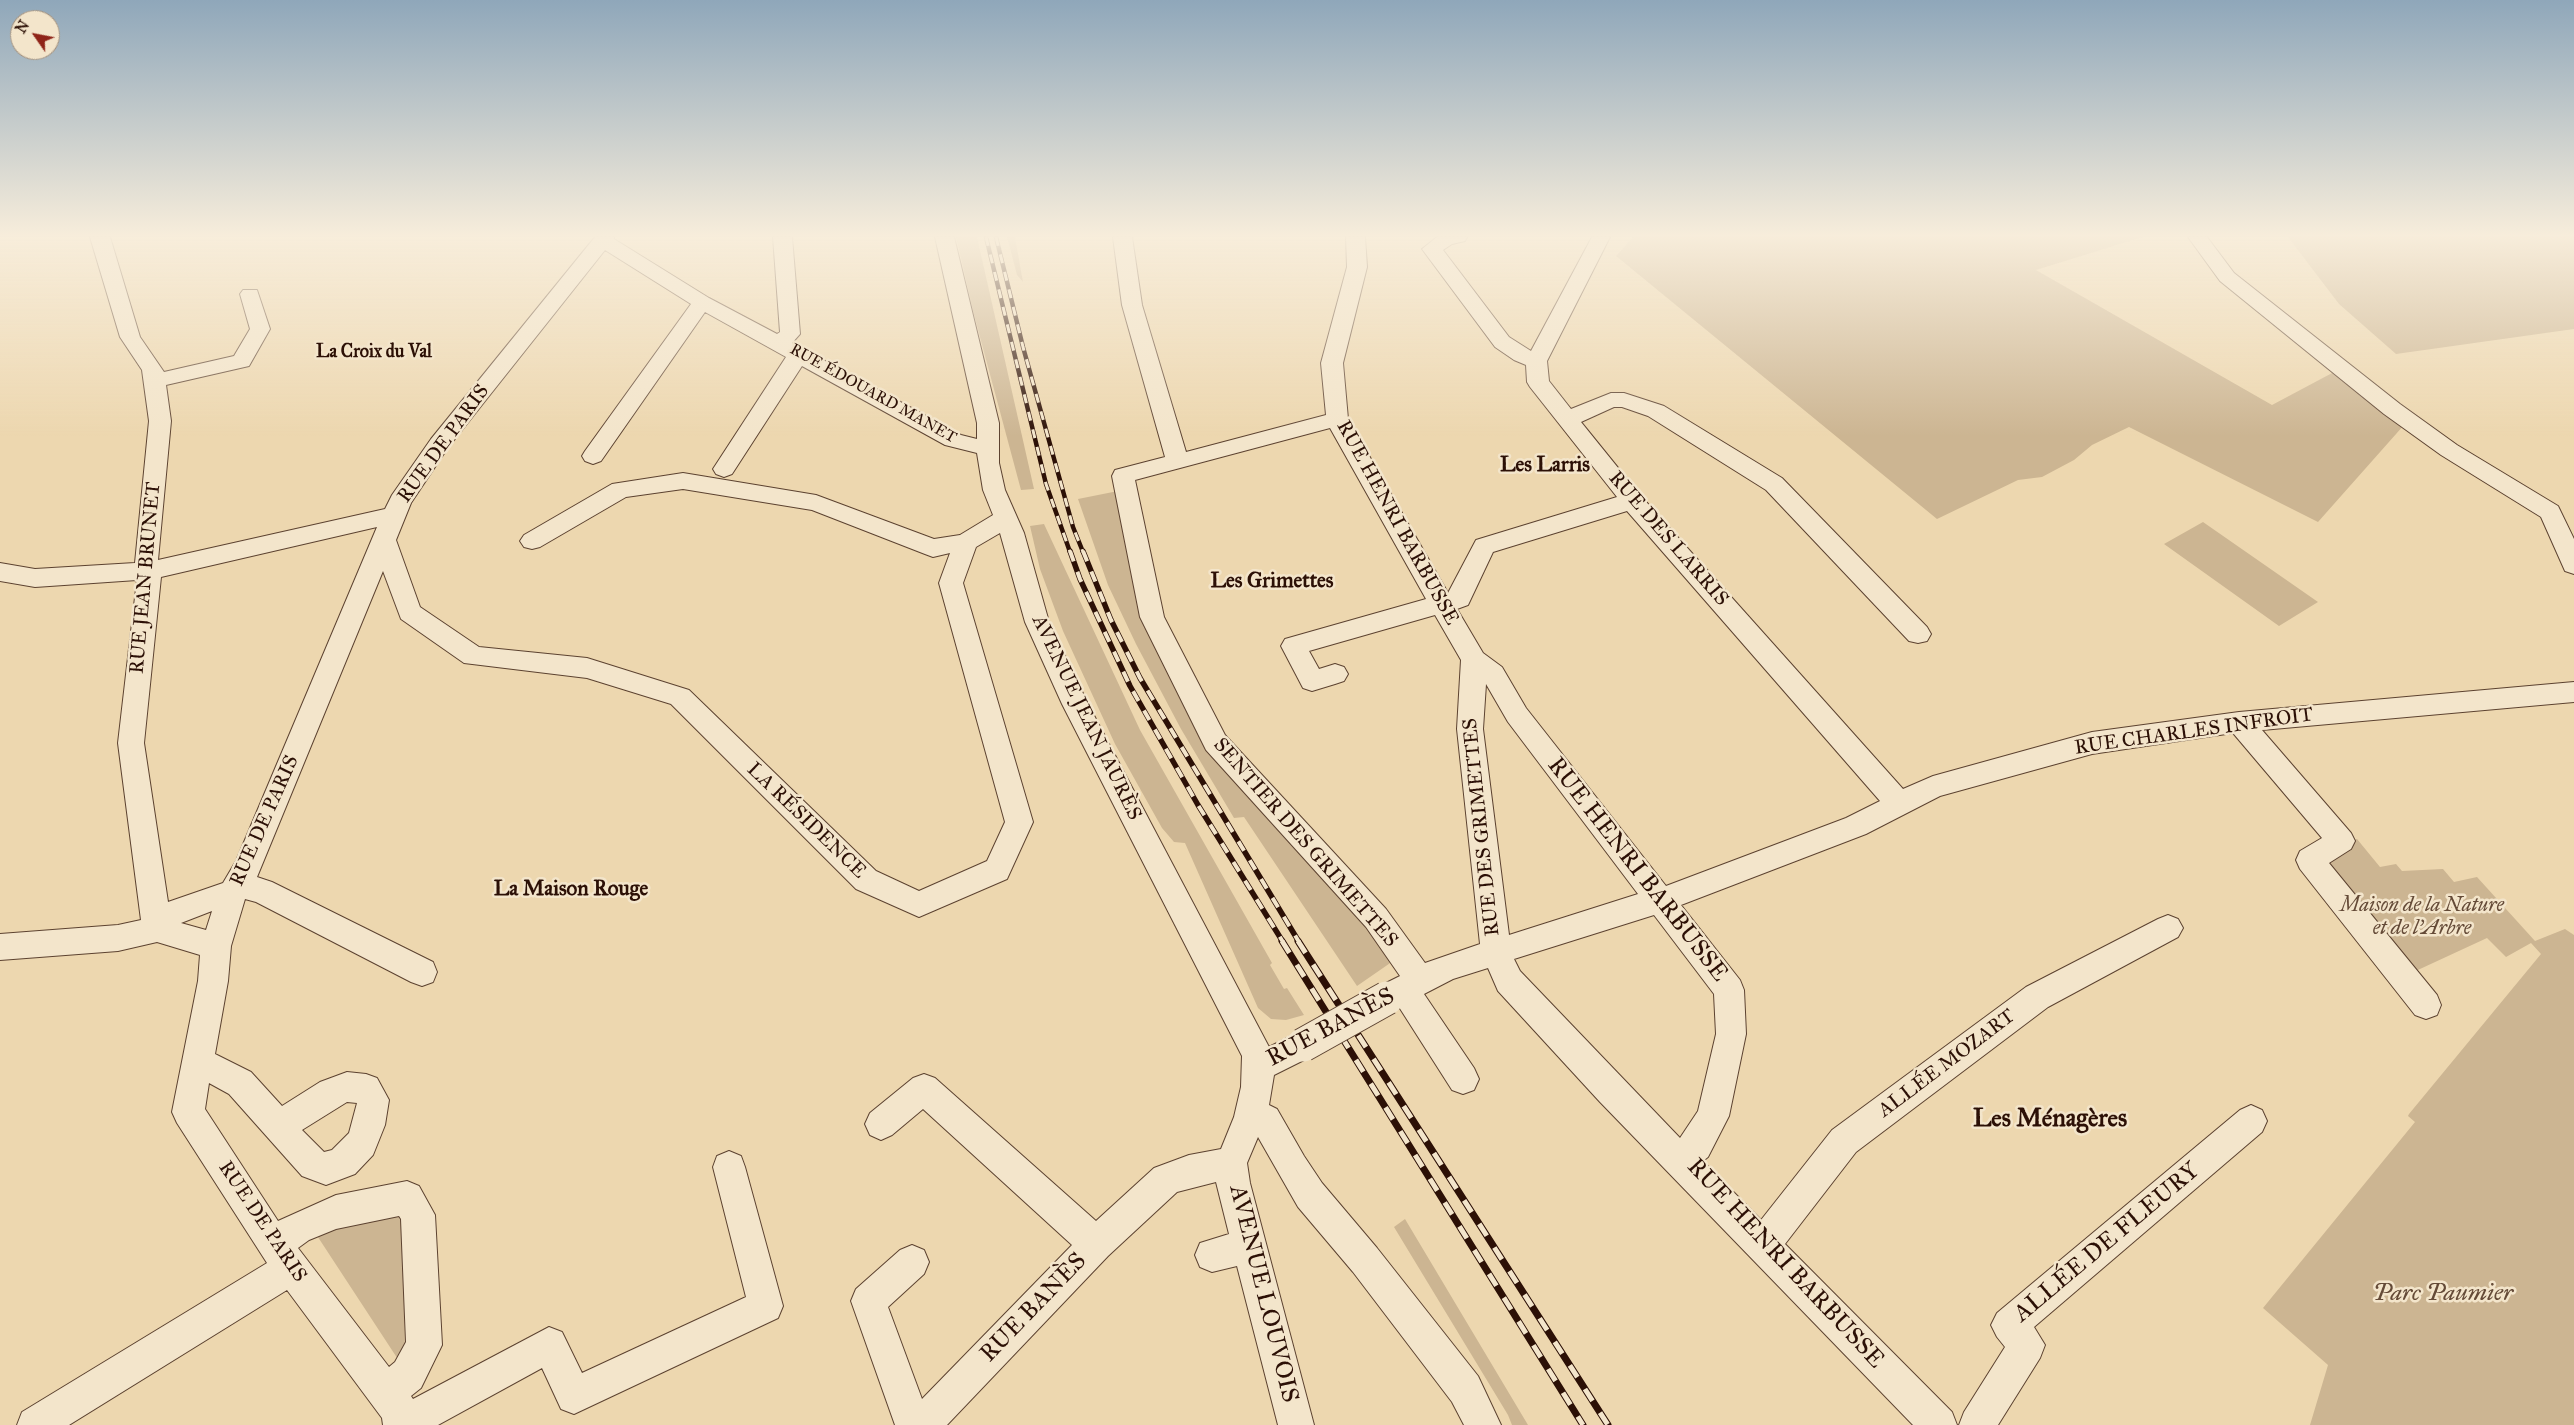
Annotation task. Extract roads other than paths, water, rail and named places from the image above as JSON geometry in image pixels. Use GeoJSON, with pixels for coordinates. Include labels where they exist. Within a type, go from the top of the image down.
{"type":"FeatureCollection","features":[{"type":"Feature","properties":{"kind":"street","name":"RUE JEAN BRUNET"},"geometry":{"type":"LineString","coordinates":[[120,304],[130,338],[153,370],[160,421],[146,558],[149,581],[131,743],[157,924]]}},
{"type":"Feature","properties":{"kind":"street"},"geometry":{"type":"LineString","coordinates":[[154,381],[242,361],[260,329],[253,304]]}},
{"type":"Feature","properties":{"kind":"street","name":"RUE DE PARIS"},"geometry":{"type":"LineString","coordinates":[[398,1417],[283,1255],[188,1112],[213,981],[216,946],[234,889],[270,814],[400,501],[439,444],[554,304]]}},
{"type":"Feature","properties":{"kind":"street"},"geometry":{"type":"LineString","coordinates":[[593,456],[701,304]]}},
{"type":"Feature","properties":{"kind":"street","name":"RUE ÉDOUARD MANET"},"geometry":{"type":"LineString","coordinates":[[705,304],[780,343],[953,440],[970,446],[989,446]]}},
{"type":"Feature","properties":{"kind":"street"},"geometry":{"type":"LineString","coordinates":[[780,343],[790,334],[788,304]]}},
{"type":"Feature","properties":{"kind":"street","name":"AVENUE JEAN JAURÈS"},"geometry":{"type":"LineString","coordinates":[[961,304],[988,423],[988,462],[994,490],[1008,526],[1046,646],[1210,966],[1251,1041],[1260,1064]]}},
{"type":"Feature","properties":{"kind":"street"},"geometry":{"type":"LineString","coordinates":[[1132,304],[1178,462],[1337,419]]}},
{"type":"Feature","properties":{"kind":"street","name":"RUE HENRI BARBUSSE"},"geometry":{"type":"LineString","coordinates":[[1347,304],[1332,363],[1337,419],[1474,660],[1493,674],[1517,715],[1662,900],[1729,990],[1731,1034],[1714,1116],[1696,1146],[1680,1160],[1939,1425]]}},
{"type":"Feature","properties":{"kind":"street"},"geometry":{"type":"LineString","coordinates":[[1473,304],[1502,342],[1521,355],[1536,361],[1566,304]]}},
{"type":"Feature","properties":{"kind":"street"},"geometry":{"type":"LineString","coordinates":[[2260,304],[2392,409],[2449,450],[2550,512],[2574,565]]}},
{"type":"Feature","properties":{"kind":"street"},"geometry":{"type":"LineString","coordinates":[[724,469],[799,354]]}},
{"type":"Feature","properties":{"kind":"street","name":"RUE DES LARRIS"},"geometry":{"type":"LineString","coordinates":[[1536,361],[1538,382],[1632,500],[1898,803]]}},
{"type":"Feature","properties":{"kind":"street"},"geometry":{"type":"LineString","coordinates":[[1568,420],[1611,400],[1624,400],[1656,411],[1774,484],[1918,634]]}},
{"type":"Feature","properties":{"kind":"street","name":"SENTIER DES GRIMETTES"},"geometry":{"type":"LineString","coordinates":[[1178,462],[1123,476],[1152,617],[1215,742],[1376,918],[1404,989],[1463,1079]]}},
{"type":"Feature","properties":{"kind":"street"},"geometry":{"type":"LineString","coordinates":[[532,541],[620,490],[683,481],[816,503],[933,548],[969,540],[1008,526]]}},
{"type":"Feature","properties":{"kind":"street"},"geometry":{"type":"LineString","coordinates":[[1335,674],[1312,680],[1294,646],[1459,599],[1479,553],[1490,542],[1632,500]]}},
{"type":"Feature","properties":{"kind":"street"},"geometry":{"type":"LineString","coordinates":[[0,572],[35,578],[147,571],[394,515]]}},
{"type":"Feature","properties":{"kind":"street","name":"LA RÉSIDENCE"},"geometry":{"type":"LineString","coordinates":[[384,540],[410,612],[473,656],[587,668],[680,697],[866,880],[919,904],[997,870],[1020,822],[951,582],[969,540]]}},
{"type":"Feature","properties":{"kind":"street"},"geometry":{"type":"LineString","coordinates":[[1474,660],[1470,704],[1496,708],[1517,715]]}},
{"type":"Feature","properties":{"kind":"street","name":"RUE CHARLES INFROIT"},"geometry":{"type":"LineString","coordinates":[[1662,900],[1856,826],[1898,803],[1933,787],[2092,743],[2239,722],[2574,692]]}},
{"type":"Feature","properties":{"kind":"street","name":"RUE DES GRIMETTES"},"geometry":{"type":"LineString","coordinates":[[1470,704],[1470,729],[1495,951]]}},
{"type":"Feature","properties":{"kind":"street"},"geometry":{"type":"LineString","coordinates":[[2239,722],[2341,841],[2310,860],[2426,1005]]}},
{"type":"Feature","properties":{"kind":"street"},"geometry":{"type":"LineString","coordinates":[[0,947],[118,938],[157,924],[234,889],[262,891],[422,972]]}},
{"type":"Feature","properties":{"kind":"street","name":"RUE BANÈS"},"geometry":{"type":"LineString","coordinates":[[922,1425],[1096,1244],[1140,1213],[1154,1191],[1175,1175],[1231,1163],[1250,1117],[1260,1064],[1273,1060],[1303,1045],[1445,968],[1662,900]]}},
{"type":"Feature","properties":{"kind":"street"},"geometry":{"type":"LineString","coordinates":[[157,924],[216,946]]}},
{"type":"Feature","properties":{"kind":"street","name":"ALLÉE MOZART"},"geometry":{"type":"LineString","coordinates":[[1764,1244],[1844,1141],[2037,997],[2168,928]]}},
{"type":"Feature","properties":{"kind":"street"},"geometry":{"type":"LineString","coordinates":[[1495,951],[1509,981],[1611,1091],[1680,1160]]}},
{"type":"Feature","properties":{"kind":"street"},"geometry":{"type":"LineString","coordinates":[[198,1061],[240,1083],[278,1126]]}},
{"type":"Feature","properties":{"kind":"street"},"geometry":{"type":"LineString","coordinates":[[882,1124],[924,1089],[1096,1244]]}},
{"type":"Feature","properties":{"kind":"street"},"geometry":{"type":"LineString","coordinates":[[1250,1117],[1266,1120],[1292,1168],[1310,1195],[1365,1260],[1465,1389],[1482,1425]]}},
{"type":"Feature","properties":{"kind":"street","name":"ALLÉE DE FLEURY"},"geometry":{"type":"LineString","coordinates":[[1977,1425],[2027,1345],[2009,1325],[2251,1121]]}},
{"type":"Feature","properties":{"kind":"street","name":"AVENUE LOUVOIS"},"geometry":{"type":"LineString","coordinates":[[1231,1163],[1236,1199],[1296,1425]]}},
{"type":"Feature","properties":{"kind":"street"},"geometry":{"type":"LineString","coordinates":[[398,1417],[549,1345],[574,1396],[766,1306],[729,1167]]}},
{"type":"Feature","properties":{"kind":"street"},"geometry":{"type":"LineString","coordinates":[[35,1425],[269,1282],[297,1228],[336,1212],[407,1198],[418,1215],[424,1345],[408,1375],[398,1417]]}},
{"type":"Feature","properties":{"kind":"street"},"geometry":{"type":"LineString","coordinates":[[1212,1255],[1248,1246]]}},
{"type":"Feature","properties":{"kind":"street"},"geometry":{"type":"LineString","coordinates":[[912,1262],[868,1301],[913,1425]]}},
{"type":"Feature","properties":{"kind":"railway"},"geometry":{"type":"LineString","coordinates":[[1002,304],[1046,484],[1070,552]]}},
{"type":"Feature","properties":{"kind":"railway"},"geometry":{"type":"LineString","coordinates":[[1012,304],[1073,527],[1083,552]]}},
{"type":"Feature","properties":{"kind":"railway"},"geometry":{"type":"LineString","coordinates":[[1070,551],[1080,579],[1130,686],[1198,805],[1283,942]]}},
{"type":"Feature","properties":{"kind":"railway"},"geometry":{"type":"LineString","coordinates":[[1083,551],[1111,620],[1140,678],[1299,942]]}},
{"type":"Feature","properties":{"kind":"railway"},"geometry":{"type":"LineString","coordinates":[[1282,941],[1583,1425]]}},
{"type":"Feature","properties":{"kind":"railway"},"geometry":{"type":"LineString","coordinates":[[1298,941],[1608,1425]]}},
{"type":"Feature","properties":{"kind":"district","name":"La Croix du Val"},"geometry":{"type":"Point","coordinates":[374,353]}},
{"type":"Feature","properties":{"kind":"district","name":"Les Larris"},"geometry":{"type":"Point","coordinates":[1545,466]}},
{"type":"Feature","properties":{"kind":"district","name":"Les Grimettes"},"geometry":{"type":"Point","coordinates":[1272,582]}},
{"type":"Feature","properties":{"kind":"district","name":"La Maison Rouge"},"geometry":{"type":"Point","coordinates":[571,890]}},
{"type":"Feature","properties":{"kind":"district","name":"Les Ménagères"},"geometry":{"type":"Point","coordinates":[2050,1120]}},
{"type":"Feature","properties":{"kind":"park label","name":"Maison de la Nature et de l'Arbre"},"geometry":{"type":"Point","coordinates":[2422,918]}},
{"type":"Feature","properties":{"kind":"park label","name":"Parc Paumier"},"geometry":{"type":"Point","coordinates":[2443,1294]}}]}
